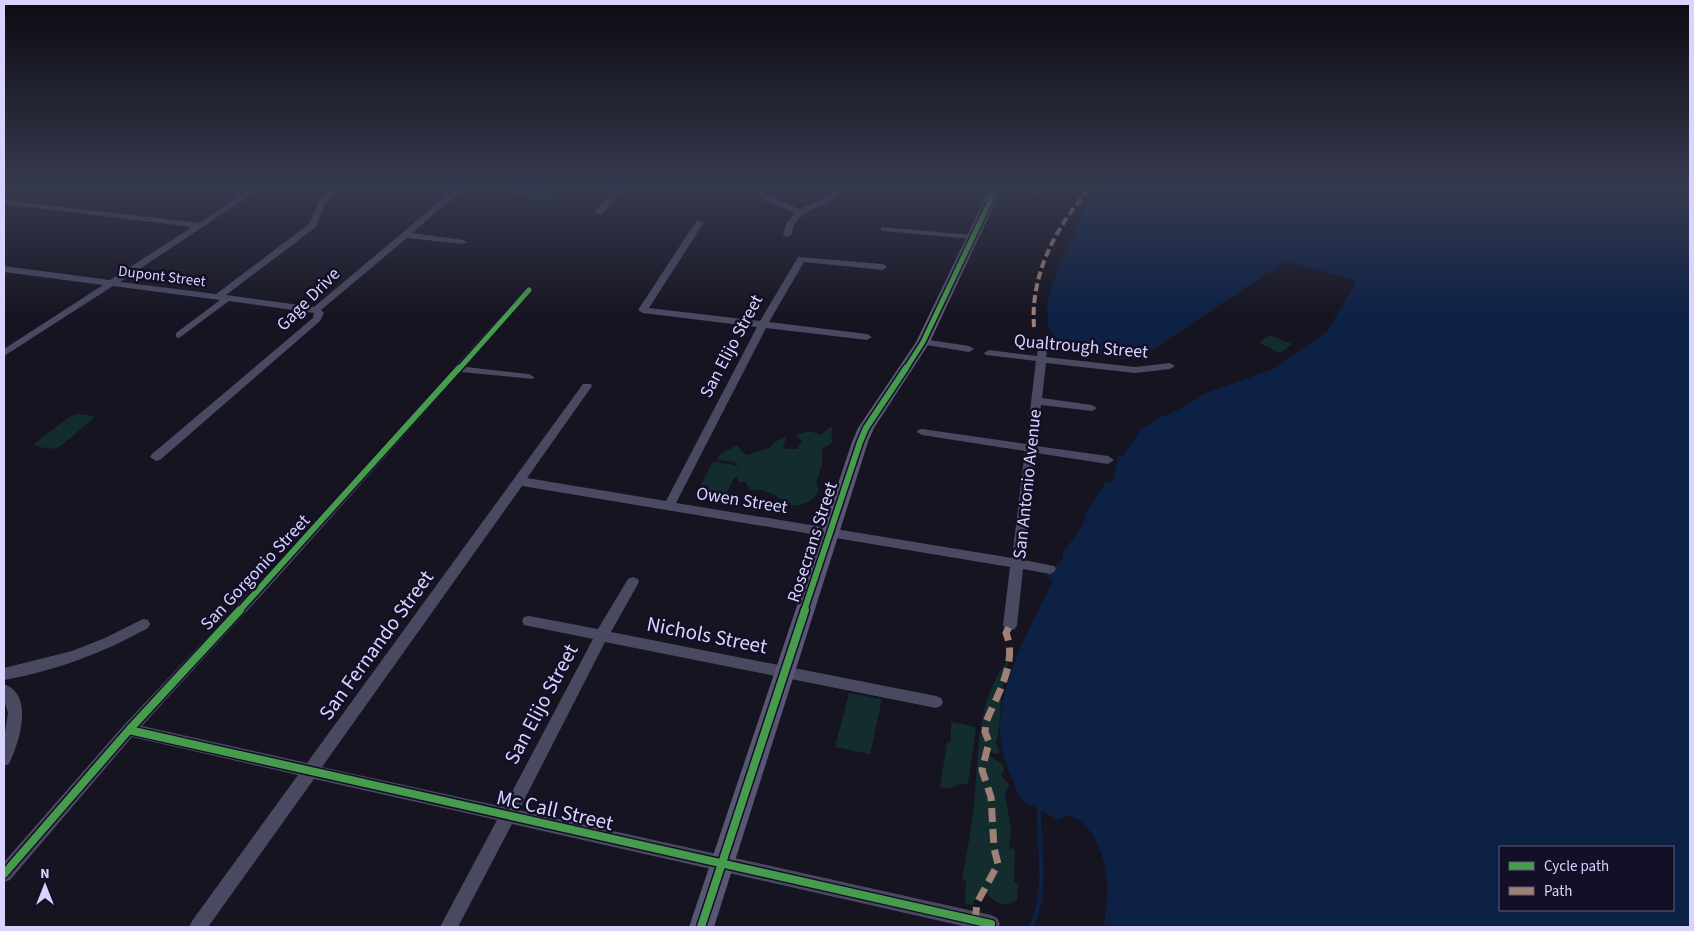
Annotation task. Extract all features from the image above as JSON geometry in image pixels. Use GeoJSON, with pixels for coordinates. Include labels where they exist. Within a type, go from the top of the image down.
{"type":"FeatureCollection","features":[{"type":"Feature","properties":{"kind":"street"},"geometry":{"type":"LineString","coordinates":[[4,353],[192,229]]}},
{"type":"Feature","properties":{"kind":"street"},"geometry":{"type":"LineString","coordinates":[[218,297],[308,229]]}},
{"type":"Feature","properties":{"kind":"street","name":"Gage Drive"},"geometry":{"type":"LineString","coordinates":[[156,457],[317,319],[319,313],[316,310],[411,229]]}},
{"type":"Feature","properties":{"kind":"street"},"geometry":{"type":"LineString","coordinates":[[695,229],[643,310],[867,337]]}},
{"type":"Feature","properties":{"kind":"street"},"geometry":{"type":"LineString","coordinates":[[787,236],[788,229]]}},
{"type":"Feature","properties":{"kind":"street","name":"Rosecrans Street"},"geometry":{"type":"LineString","coordinates":[[701,927],[866,428],[923,342],[940,310],[976,229]]}},
{"type":"Feature","properties":{"kind":"street"},"geometry":{"type":"LineString","coordinates":[[884,230],[972,237]]}},
{"type":"Feature","properties":{"kind":"street"},"geometry":{"type":"LineString","coordinates":[[404,235],[463,242]]}},
{"type":"Feature","properties":{"kind":"street","name":"San Elijo Street"},"geometry":{"type":"LineString","coordinates":[[669,506],[763,324],[801,259],[883,267]]}},
{"type":"Feature","properties":{"kind":"street","name":"Dupont Street"},"geometry":{"type":"LineString","coordinates":[[4,269],[316,310]]}},
{"type":"Feature","properties":{"kind":"street","name":"San Gorgonio Street"},"geometry":{"type":"LineString","coordinates":[[4,874],[129,730],[273,575],[529,290]]}},
{"type":"Feature","properties":{"kind":"street"},"geometry":{"type":"LineString","coordinates":[[179,335],[228,298]]}},
{"type":"Feature","properties":{"kind":"street"},"geometry":{"type":"LineString","coordinates":[[923,342],[969,349]]}},
{"type":"Feature","properties":{"kind":"street","name":"San Antonio Avenue"},"geometry":{"type":"LineString","coordinates":[[1010,625],[1044,342]]}},
{"type":"Feature","properties":{"kind":"street","name":"Qualtrough Street"},"geometry":{"type":"LineString","coordinates":[[989,353],[1135,370],[1170,366]]}},
{"type":"Feature","properties":{"kind":"street"},"geometry":{"type":"LineString","coordinates":[[459,369],[529,377]]}},
{"type":"Feature","properties":{"kind":"street","name":"San Fernando Street"},"geometry":{"type":"LineString","coordinates":[[198,927],[587,386]]}},
{"type":"Feature","properties":{"kind":"street"},"geometry":{"type":"LineString","coordinates":[[1036,401],[1092,408]]}},
{"type":"Feature","properties":{"kind":"street"},"geometry":{"type":"LineString","coordinates":[[922,432],[1108,460]]}},
{"type":"Feature","properties":{"kind":"street","name":"Owen Street"},"geometry":{"type":"LineString","coordinates":[[518,481],[1050,568]]}},
{"type":"Feature","properties":{"kind":"street","name":"San Elijo Street"},"geometry":{"type":"LineString","coordinates":[[449,927],[602,635],[633,582]]}},
{"type":"Feature","properties":{"kind":"street","name":"Nichols Street"},"geometry":{"type":"LineString","coordinates":[[528,621],[936,702]]}},
{"type":"Feature","properties":{"kind":"street"},"geometry":{"type":"LineString","coordinates":[[4,674],[51,665],[78,656],[112,642],[143,624]]}},
{"type":"Feature","properties":{"kind":"street"},"geometry":{"type":"LineString","coordinates":[[4,690],[8,693],[15,712],[13,732],[4,759]]}},
{"type":"Feature","properties":{"kind":"street","name":"Mc Call Street"},"geometry":{"type":"LineString","coordinates":[[129,730],[980,924]]}},
{"type":"Feature","properties":{"kind":"green space"},"geometry":{"type":"Polygon","coordinates":[[[1270,335],[1292,344],[1280,353],[1259,343],[1270,335]]]}},
{"type":"Feature","properties":{"kind":"green space"},"geometry":{"type":"Polygon","coordinates":[[[78,414],[93,416],[93,419],[59,447],[50,449],[35,446],[35,443],[71,416],[78,414]]]}},
{"type":"Feature","properties":{"kind":"green space"},"geometry":{"type":"Polygon","coordinates":[[[830,427],[833,428],[831,435],[833,437],[831,444],[822,449],[822,465],[816,483],[819,490],[810,501],[796,505],[787,505],[770,493],[760,490],[749,490],[746,482],[738,482],[737,477],[734,477],[724,499],[718,502],[699,499],[696,495],[712,463],[735,465],[738,469],[735,462],[717,460],[721,454],[737,445],[746,455],[770,448],[776,441],[787,437],[783,446],[786,449],[797,449],[802,442],[797,436],[809,432],[821,435],[830,427]]]}},
{"type":"Feature","properties":{"kind":"green space"},"geometry":{"type":"Polygon","coordinates":[[[1008,660],[1002,691],[1000,724],[996,743],[1000,752],[996,754],[988,751],[986,753],[1002,764],[1004,770],[1001,776],[1010,785],[1005,793],[1011,830],[1009,847],[1015,850],[1014,881],[1018,885],[1017,900],[1007,904],[999,903],[984,891],[978,893],[972,905],[965,904],[966,881],[962,880],[974,804],[984,710],[998,675],[1008,660]]]}},
{"type":"Feature","properties":{"kind":"green space"},"geometry":{"type":"Polygon","coordinates":[[[849,693],[882,699],[870,754],[835,747],[849,693]]]}},
{"type":"Feature","properties":{"kind":"green space"},"geometry":{"type":"Polygon","coordinates":[[[951,722],[976,727],[968,784],[946,788],[940,787],[947,743],[951,741],[951,722]]]}},
{"type":"Feature","properties":{"kind":"water"},"geometry":{"type":"Polygon","coordinates":[[[1076,229],[1690,229],[1690,927],[1104,927],[1107,880],[1096,840],[1090,831],[1075,818],[1066,815],[1059,820],[1021,800],[1002,748],[1000,731],[1001,712],[1005,693],[1026,635],[1053,581],[1046,574],[1063,559],[1062,554],[1083,525],[1086,513],[1106,482],[1112,482],[1118,461],[1116,457],[1123,456],[1142,428],[1151,424],[1157,418],[1172,413],[1206,393],[1276,368],[1327,331],[1356,283],[1352,279],[1286,261],[1142,357],[1124,359],[1089,353],[1059,340],[1053,335],[1048,327],[1047,303],[1053,282],[1076,229]]]}},
{"type":"Feature","properties":{"kind":"waterway"},"geometry":{"type":"LineString","coordinates":[[1031,927],[1040,899],[1039,809]]}},
{"type":"Feature","properties":{"kind":"marked path"},"geometry":{"type":"LineString","coordinates":[[1034,327],[1034,296],[1038,280],[1043,264],[1059,229]]}},
{"type":"Feature","properties":{"kind":"marked path"},"geometry":{"type":"LineString","coordinates":[[975,921],[977,903],[998,864],[994,848],[991,797],[984,781],[982,770],[989,742],[985,732],[986,722],[1010,660],[1010,643],[1006,633],[1010,625]]}},
{"type":"Feature","properties":{"kind":"cycle path"},"geometry":{"type":"LineString","coordinates":[[701,927],[860,442],[866,428],[923,342],[976,229]]}},
{"type":"Feature","properties":{"kind":"cycle path"},"geometry":{"type":"LineString","coordinates":[[4,874],[129,730],[273,575],[529,290]]}},
{"type":"Feature","properties":{"kind":"cycle path"},"geometry":{"type":"LineString","coordinates":[[129,730],[991,924]]}}]}
